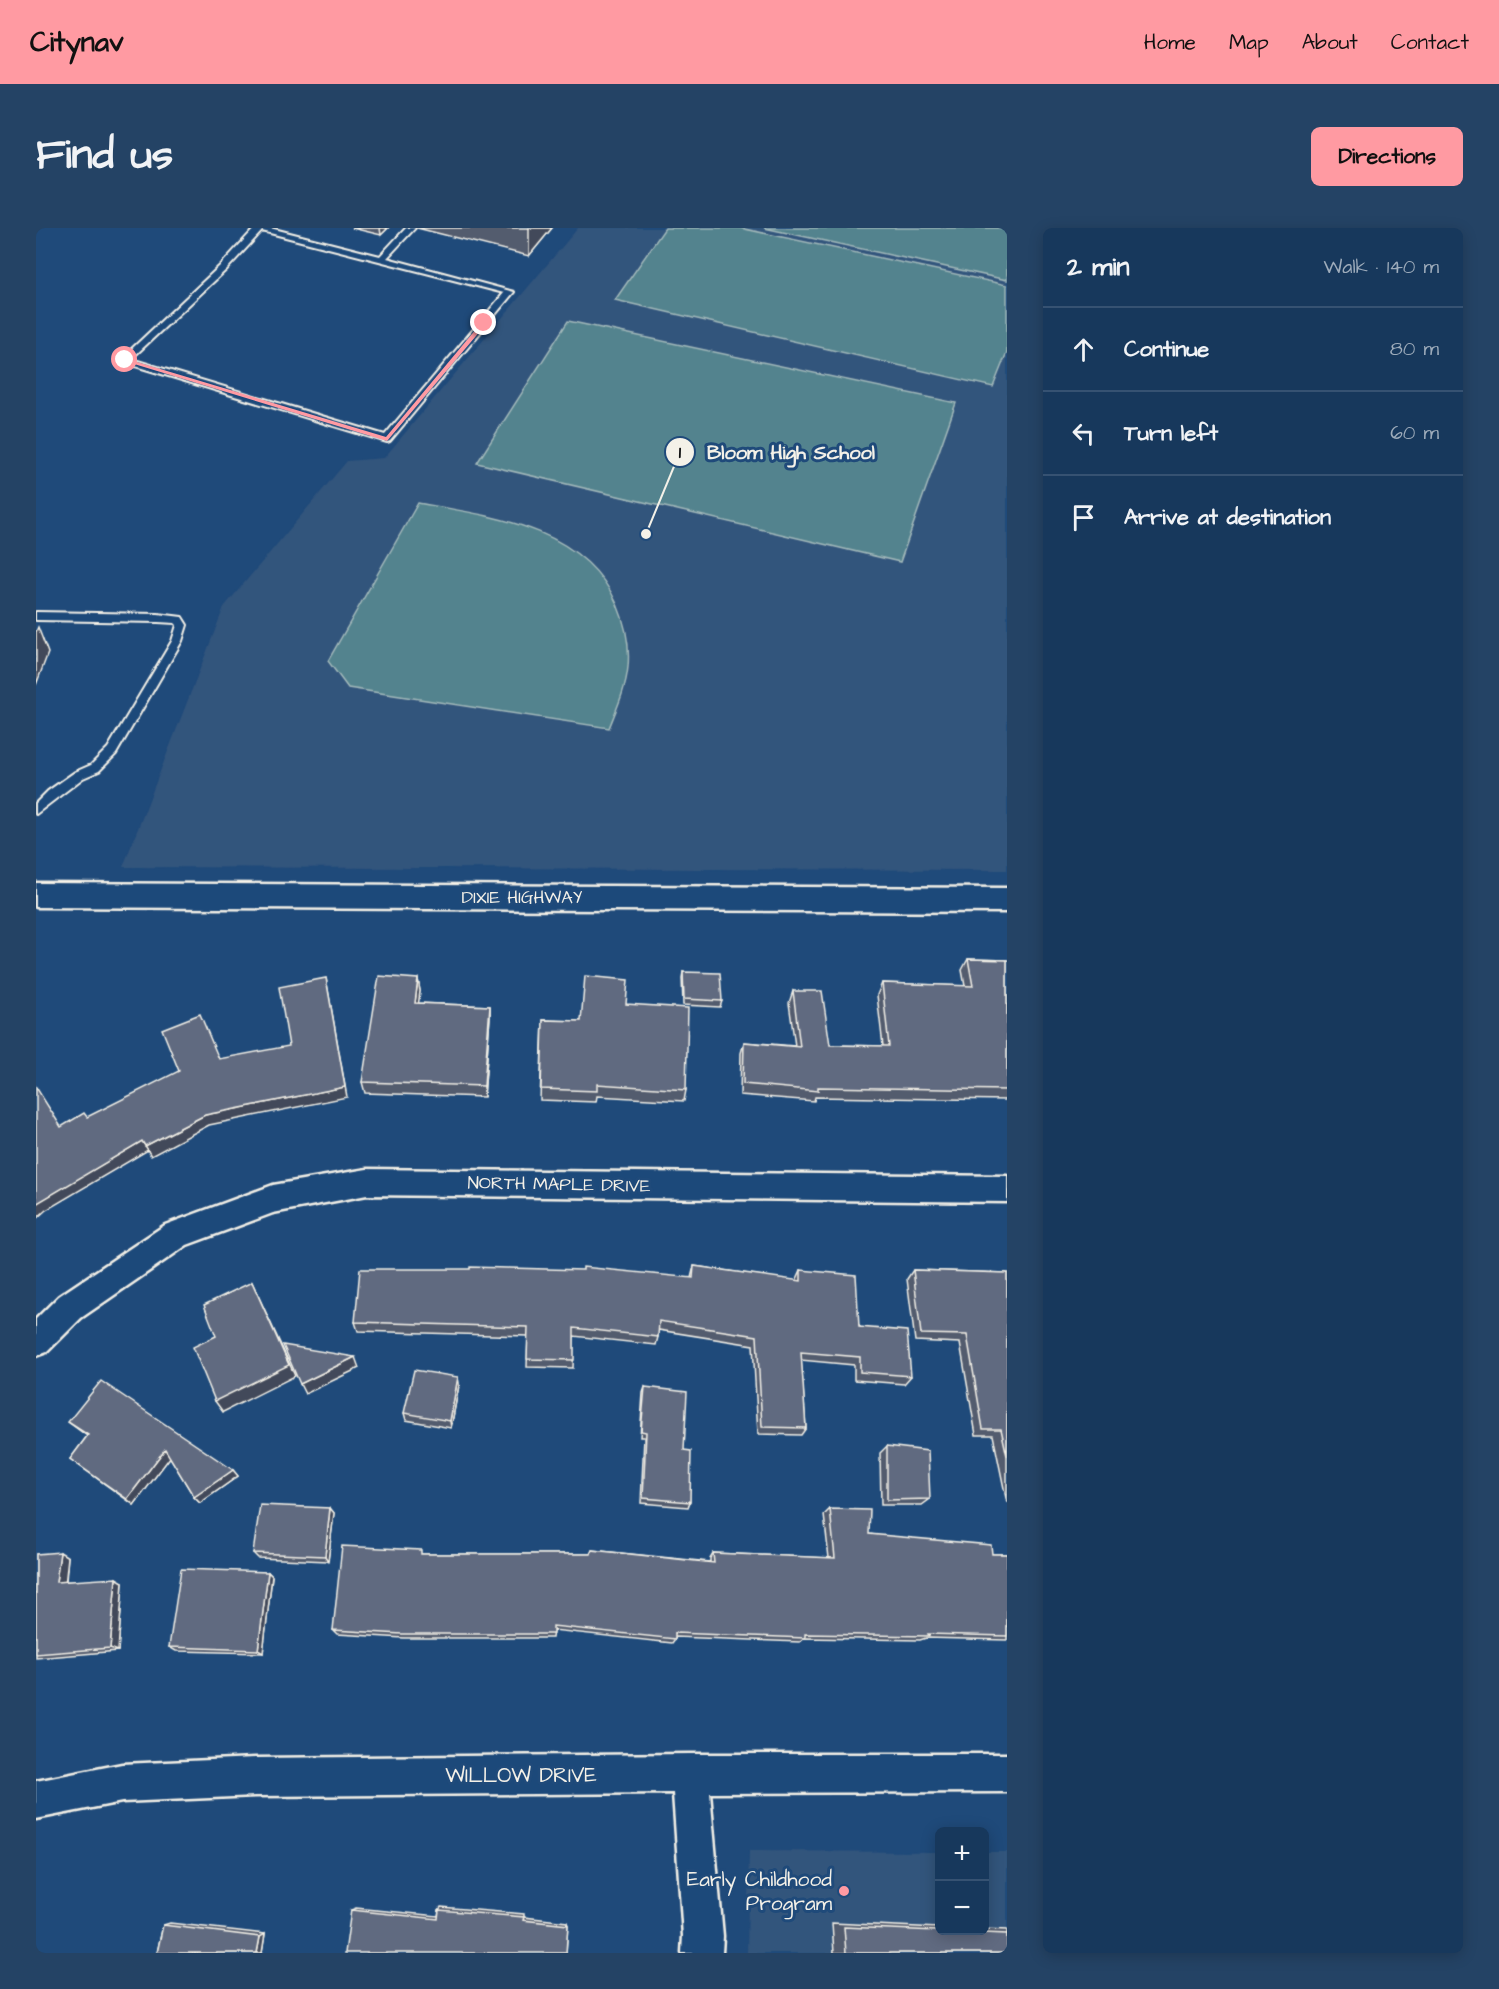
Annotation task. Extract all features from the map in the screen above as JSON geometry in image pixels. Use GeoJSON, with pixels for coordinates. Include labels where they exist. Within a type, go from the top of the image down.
{"type":"FeatureCollection","features":[{"type":"Feature","properties":{"kind":"main road","name":"DIXIE HIGHWAY"},"geometry":{"type":"LineString","coordinates":[[36,895],[1007,900]]}},
{"type":"Feature","properties":{"kind":"street","name":"NORTH MAPLE DRIVE"},"geometry":{"type":"LineString","coordinates":[[36,1341],[70,1307],[176,1235],[273,1199],[367,1182],[1007,1189]]}},
{"type":"Feature","properties":{"kind":"street"},"geometry":{"type":"LineString","coordinates":[[690,1773],[703,1936],[702,1953]]}},
{"type":"Feature","properties":{"kind":"street","name":"WILLOW DRIVE"},"geometry":{"type":"LineString","coordinates":[[36,1800],[122,1783],[255,1777],[1007,1773]]}},
{"type":"Feature","properties":{"kind":"lane"},"geometry":{"type":"LineString","coordinates":[[260,228],[381,260],[510,292],[387,439],[125,360],[224,267],[260,228]]}},
{"type":"Feature","properties":{"kind":"lane"},"geometry":{"type":"LineString","coordinates":[[381,260],[411,228]]}},
{"type":"Feature","properties":{"kind":"lane"},"geometry":{"type":"LineString","coordinates":[[36,616],[158,618],[178,620],[182,625],[177,641],[112,751],[96,768],[79,775],[52,794],[36,810]]}},
{"type":"Feature","properties":{"kind":"shaded area"},"geometry":{"type":"Polygon","coordinates":[[[578,228],[1007,228],[1007,870],[123,867],[224,607],[347,461],[384,458],[578,228]]]}},
{"type":"Feature","properties":{"kind":"shaded area","name":"Early Childhood Program"},"geometry":{"type":"Polygon","coordinates":[[[749,1851],[935,1852],[935,1935],[989,1935],[989,1852],[1007,1852],[1007,1953],[747,1953],[749,1851]]]}},
{"type":"Feature","properties":{"kind":"green space"},"geometry":{"type":"Polygon","coordinates":[[[665,228],[740,228],[1007,285],[1007,352],[993,387],[615,300],[665,228]]]}},
{"type":"Feature","properties":{"kind":"green space"},"geometry":{"type":"Polygon","coordinates":[[[764,228],[1007,228],[1007,280],[764,228]]]}},
{"type":"Feature","properties":{"kind":"green space"},"geometry":{"type":"Polygon","coordinates":[[[568,321],[956,403],[900,562],[477,463],[568,321]]]}},
{"type":"Feature","properties":{"kind":"green space"},"geometry":{"type":"Polygon","coordinates":[[[418,503],[476,513],[533,530],[559,542],[582,558],[602,578],[620,611],[628,651],[625,683],[609,728],[348,688],[328,661],[418,503]]]}},
{"type":"Feature","properties":{"kind":"building"},"geometry":{"type":"Polygon","coordinates":[[[968,959],[1007,960],[1007,1090],[818,1087],[818,1091],[743,1084],[744,1042],[800,1047],[793,991],[822,991],[830,1045],[889,1046],[882,983],[973,986],[968,959]]]}},
{"type":"Feature","properties":{"kind":"building"},"geometry":{"type":"Polygon","coordinates":[[[683,972],[720,973],[722,1001],[684,999],[683,972]]]}},
{"type":"Feature","properties":{"kind":"building"},"geometry":{"type":"Polygon","coordinates":[[[379,976],[418,979],[415,1003],[490,1006],[484,1086],[362,1082],[379,976]]]}},
{"type":"Feature","properties":{"kind":"building"},"geometry":{"type":"Polygon","coordinates":[[[585,976],[628,980],[626,1004],[688,1008],[686,1090],[597,1084],[597,1091],[541,1089],[543,1020],[581,1021],[585,976]]]}},
{"type":"Feature","properties":{"kind":"building"},"geometry":{"type":"Polygon","coordinates":[[[326,978],[345,1087],[205,1115],[145,1146],[142,1141],[36,1204],[36,1087],[61,1127],[84,1113],[87,1117],[179,1071],[162,1029],[200,1014],[219,1059],[289,1046],[279,987],[326,978]]]}},
{"type":"Feature","properties":{"kind":"building"},"geometry":{"type":"Polygon","coordinates":[[[694,1266],[801,1281],[801,1270],[856,1275],[859,1327],[907,1331],[911,1376],[860,1372],[860,1357],[801,1352],[806,1428],[762,1427],[757,1336],[659,1321],[658,1337],[574,1328],[574,1360],[527,1359],[528,1327],[355,1322],[360,1269],[470,1269],[470,1267],[583,1270],[583,1267],[693,1278],[694,1266]]]}},
{"type":"Feature","properties":{"kind":"building"},"geometry":{"type":"Polygon","coordinates":[[[913,1270],[1007,1273],[1007,1456],[1001,1429],[983,1429],[967,1335],[921,1334],[913,1270]]]}},
{"type":"Feature","properties":{"kind":"building"},"geometry":{"type":"Polygon","coordinates":[[[252,1282],[289,1365],[215,1401],[193,1347],[216,1336],[204,1305],[252,1282]]]}},
{"type":"Feature","properties":{"kind":"building"},"geometry":{"type":"Polygon","coordinates":[[[283,1345],[355,1357],[300,1384],[283,1345]]]}},
{"type":"Feature","properties":{"kind":"building"},"geometry":{"type":"Polygon","coordinates":[[[414,1370],[458,1377],[450,1421],[404,1413],[414,1370]]]}},
{"type":"Feature","properties":{"kind":"building"},"geometry":{"type":"Polygon","coordinates":[[[101,1381],[233,1470],[194,1497],[165,1449],[127,1499],[70,1459],[88,1435],[68,1422],[101,1381]]]}},
{"type":"Feature","properties":{"kind":"building"},"geometry":{"type":"Polygon","coordinates":[[[645,1387],[687,1392],[684,1450],[691,1451],[690,1502],[643,1498],[646,1432],[641,1431],[645,1387]]]}},
{"type":"Feature","properties":{"kind":"building"},"geometry":{"type":"Polygon","coordinates":[[[887,1446],[928,1451],[930,1499],[887,1500],[887,1446]]]}},
{"type":"Feature","properties":{"kind":"building"},"geometry":{"type":"Polygon","coordinates":[[[260,1505],[330,1508],[325,1556],[253,1553],[260,1505]]]}},
{"type":"Feature","properties":{"kind":"building"},"geometry":{"type":"Polygon","coordinates":[[[830,1509],[870,1510],[869,1534],[991,1545],[992,1554],[1007,1554],[1007,1636],[805,1634],[805,1638],[675,1633],[675,1639],[553,1626],[553,1634],[402,1634],[333,1630],[342,1546],[421,1550],[421,1554],[591,1554],[592,1550],[714,1563],[713,1553],[835,1558],[830,1509]]]}},
{"type":"Feature","properties":{"kind":"building"},"geometry":{"type":"Polygon","coordinates":[[[60,1552],[56,1582],[116,1578],[110,1648],[36,1654],[36,1554],[60,1552]]]}},
{"type":"Feature","properties":{"kind":"building"},"geometry":{"type":"Polygon","coordinates":[[[181,1569],[268,1572],[258,1650],[169,1647],[181,1569]]]}},
{"type":"Feature","properties":{"kind":"building"},"geometry":{"type":"Polygon","coordinates":[[[351,1910],[438,1919],[439,1910],[524,1917],[523,1920],[568,1925],[566,1953],[345,1953],[351,1910]]]}},
{"type":"Feature","properties":{"kind":"building"},"geometry":{"type":"Polygon","coordinates":[[[163,1925],[260,1937],[257,1953],[157,1953],[163,1925]]]}},
{"type":"Feature","properties":{"kind":"building"},"geometry":{"type":"Polygon","coordinates":[[[844,1927],[935,1931],[935,1935],[1007,1934],[1007,1953],[846,1953],[844,1927]]]}},
{"type":"Feature","properties":{"kind":"place","name":"Bloom High School"},"geometry":{"type":"Point","coordinates":[646,534]}},
{"type":"Feature","properties":{"kind":"place","name":"Early Childhood Program"},"geometry":{"type":"Point","coordinates":[844,1891]}},
{"type":"Feature","properties":{"kind":"route"},"geometry":{"type":"LineString","coordinates":[[125,360],[387,439],[484,323]]}}]}
